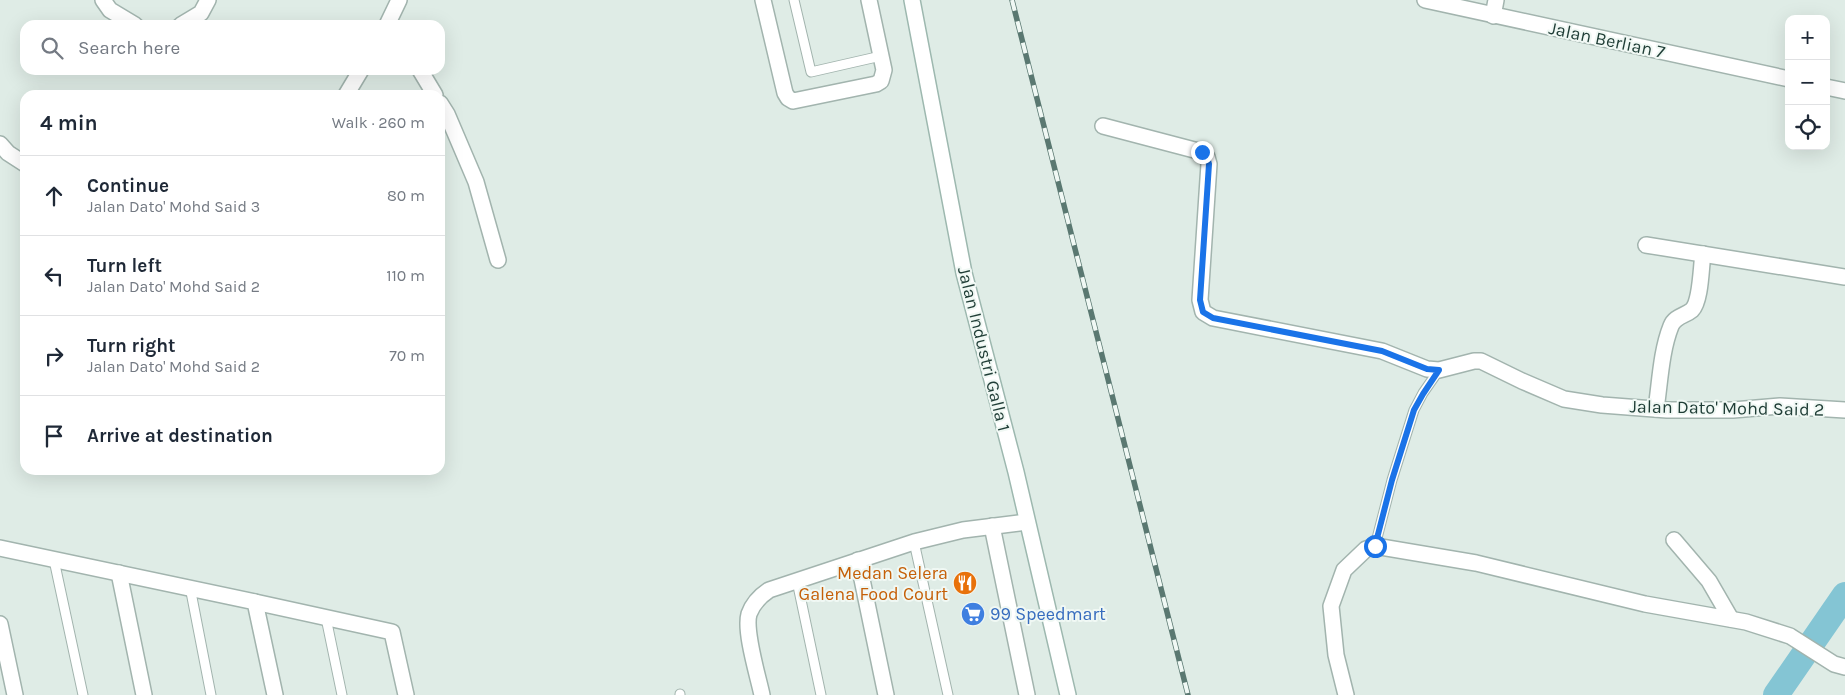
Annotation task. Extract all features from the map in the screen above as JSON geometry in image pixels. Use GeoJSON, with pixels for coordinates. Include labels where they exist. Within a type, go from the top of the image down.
{"type":"FeatureCollection","features":[{"type":"Feature","properties":{"kind":"street"},"geometry":{"type":"LineString","coordinates":[[104,0],[110,10],[127,20]]}},
{"type":"Feature","properties":{"kind":"street"},"geometry":{"type":"LineString","coordinates":[[189,20],[200,13],[208,0]]}},
{"type":"Feature","properties":{"kind":"street"},"geometry":{"type":"LineString","coordinates":[[389,20],[399,0]]}},
{"type":"Feature","properties":{"kind":"street"},"geometry":{"type":"LineString","coordinates":[[763,0],[785,93],[791,100],[798,102],[876,84],[880,81],[884,70],[869,0]]}},
{"type":"Feature","properties":{"kind":"street","name":"Jalan Industri Galla 1"},"geometry":{"type":"LineString","coordinates":[[912,0],[964,273],[1016,472],[1068,695]]}},
{"type":"Feature","properties":{"kind":"street","name":"Jalan Berlian 7"},"geometry":{"type":"LineString","coordinates":[[1425,0],[1785,78]]}},
{"type":"Feature","properties":{"kind":"street"},"geometry":{"type":"LineString","coordinates":[[1493,16],[1496,0]]}},
{"type":"Feature","properties":{"kind":"street"},"geometry":{"type":"LineString","coordinates":[[349,90],[358,75]]}},
{"type":"Feature","properties":{"kind":"street"},"geometry":{"type":"LineString","coordinates":[[423,75],[432,90]]}},
{"type":"Feature","properties":{"kind":"street"},"geometry":{"type":"LineString","coordinates":[[1830,88],[1845,91]]}},
{"type":"Feature","properties":{"kind":"street"},"geometry":{"type":"LineString","coordinates":[[445,111],[476,182],[498,260]]}},
{"type":"Feature","properties":{"kind":"street","name":"Jalan Dato' Mohd Said 2"},"geometry":{"type":"LineString","coordinates":[[1103,126],[1202,152],[1207,157],[1209,164],[1200,300],[1203,312],[1213,318],[1382,351],[1427,369],[1439,370],[1481,361],[1564,399],[1602,405],[1656,409],[1733,410],[1780,406],[1845,410]]}},
{"type":"Feature","properties":{"kind":"street"},"geometry":{"type":"LineString","coordinates":[[0,144],[8,153],[20,161]]}},
{"type":"Feature","properties":{"kind":"street"},"geometry":{"type":"LineString","coordinates":[[1646,245],[1845,277]]}},
{"type":"Feature","properties":{"kind":"street"},"geometry":{"type":"LineString","coordinates":[[1656,409],[1666,342],[1672,324],[1680,315],[1692,310],[1697,301],[1702,254]]}},
{"type":"Feature","properties":{"kind":"street"},"geometry":{"type":"LineString","coordinates":[[762,695],[748,630],[749,615],[760,596],[769,590],[914,542],[963,530],[1027,522]]}},
{"type":"Feature","properties":{"kind":"street"},"geometry":{"type":"LineString","coordinates":[[992,526],[1027,695]]}},
{"type":"Feature","properties":{"kind":"street"},"geometry":{"type":"LineString","coordinates":[[1674,540],[1709,582],[1731,620]]}},
{"type":"Feature","properties":{"kind":"street"},"geometry":{"type":"LineString","coordinates":[[1346,695],[1336,655],[1331,606],[1344,570],[1366,549],[1375,546],[1476,563],[1645,604],[1746,622],[1790,636],[1840,665]]}},
{"type":"Feature","properties":{"kind":"street"},"geometry":{"type":"LineString","coordinates":[[0,548],[392,632],[406,695]]}},
{"type":"Feature","properties":{"kind":"street"},"geometry":{"type":"LineString","coordinates":[[858,560],[886,695]]}},
{"type":"Feature","properties":{"kind":"street"},"geometry":{"type":"LineString","coordinates":[[119,573],[144,695]]}},
{"type":"Feature","properties":{"kind":"street"},"geometry":{"type":"LineString","coordinates":[[255,602],[275,695]]}},
{"type":"Feature","properties":{"kind":"street"},"geometry":{"type":"LineString","coordinates":[[0,624],[15,695]]}},
{"type":"Feature","properties":{"kind":"lane"},"geometry":{"type":"LineString","coordinates":[[794,0],[811,72],[881,56]]}},
{"type":"Feature","properties":{"kind":"lane"},"geometry":{"type":"LineString","coordinates":[[1375,546],[1392,480],[1414,410],[1439,370]]}},
{"type":"Feature","properties":{"kind":"lane"},"geometry":{"type":"LineString","coordinates":[[914,542],[948,695]]}},
{"type":"Feature","properties":{"kind":"lane"},"geometry":{"type":"LineString","coordinates":[[54,560],[83,695]]}},
{"type":"Feature","properties":{"kind":"lane"},"geometry":{"type":"LineString","coordinates":[[797,581],[821,695]]}},
{"type":"Feature","properties":{"kind":"lane"},"geometry":{"type":"LineString","coordinates":[[190,588],[211,695]]}},
{"type":"Feature","properties":{"kind":"lane"},"geometry":{"type":"LineString","coordinates":[[326,618],[342,695]]}},
{"type":"Feature","properties":{"kind":"waterway"},"geometry":{"type":"LineString","coordinates":[[1776,695],[1845,595]]}},
{"type":"Feature","properties":{"kind":"railway"},"geometry":{"type":"LineString","coordinates":[[1012,0],[1188,695]]}},
{"type":"Feature","properties":{"kind":"place","name":"Medan Selera Galena Food Court"},"geometry":{"type":"Point","coordinates":[965,583]}},
{"type":"Feature","properties":{"kind":"place","name":"99 Speedmart"},"geometry":{"type":"Point","coordinates":[973,614]}},
{"type":"Feature","properties":{"kind":"route"},"geometry":{"type":"LineString","coordinates":[[1202,152],[1207,157],[1209,164],[1200,300],[1203,312],[1213,318],[1382,351],[1427,369],[1439,370],[1414,410],[1392,480],[1375,546]]}}]}
